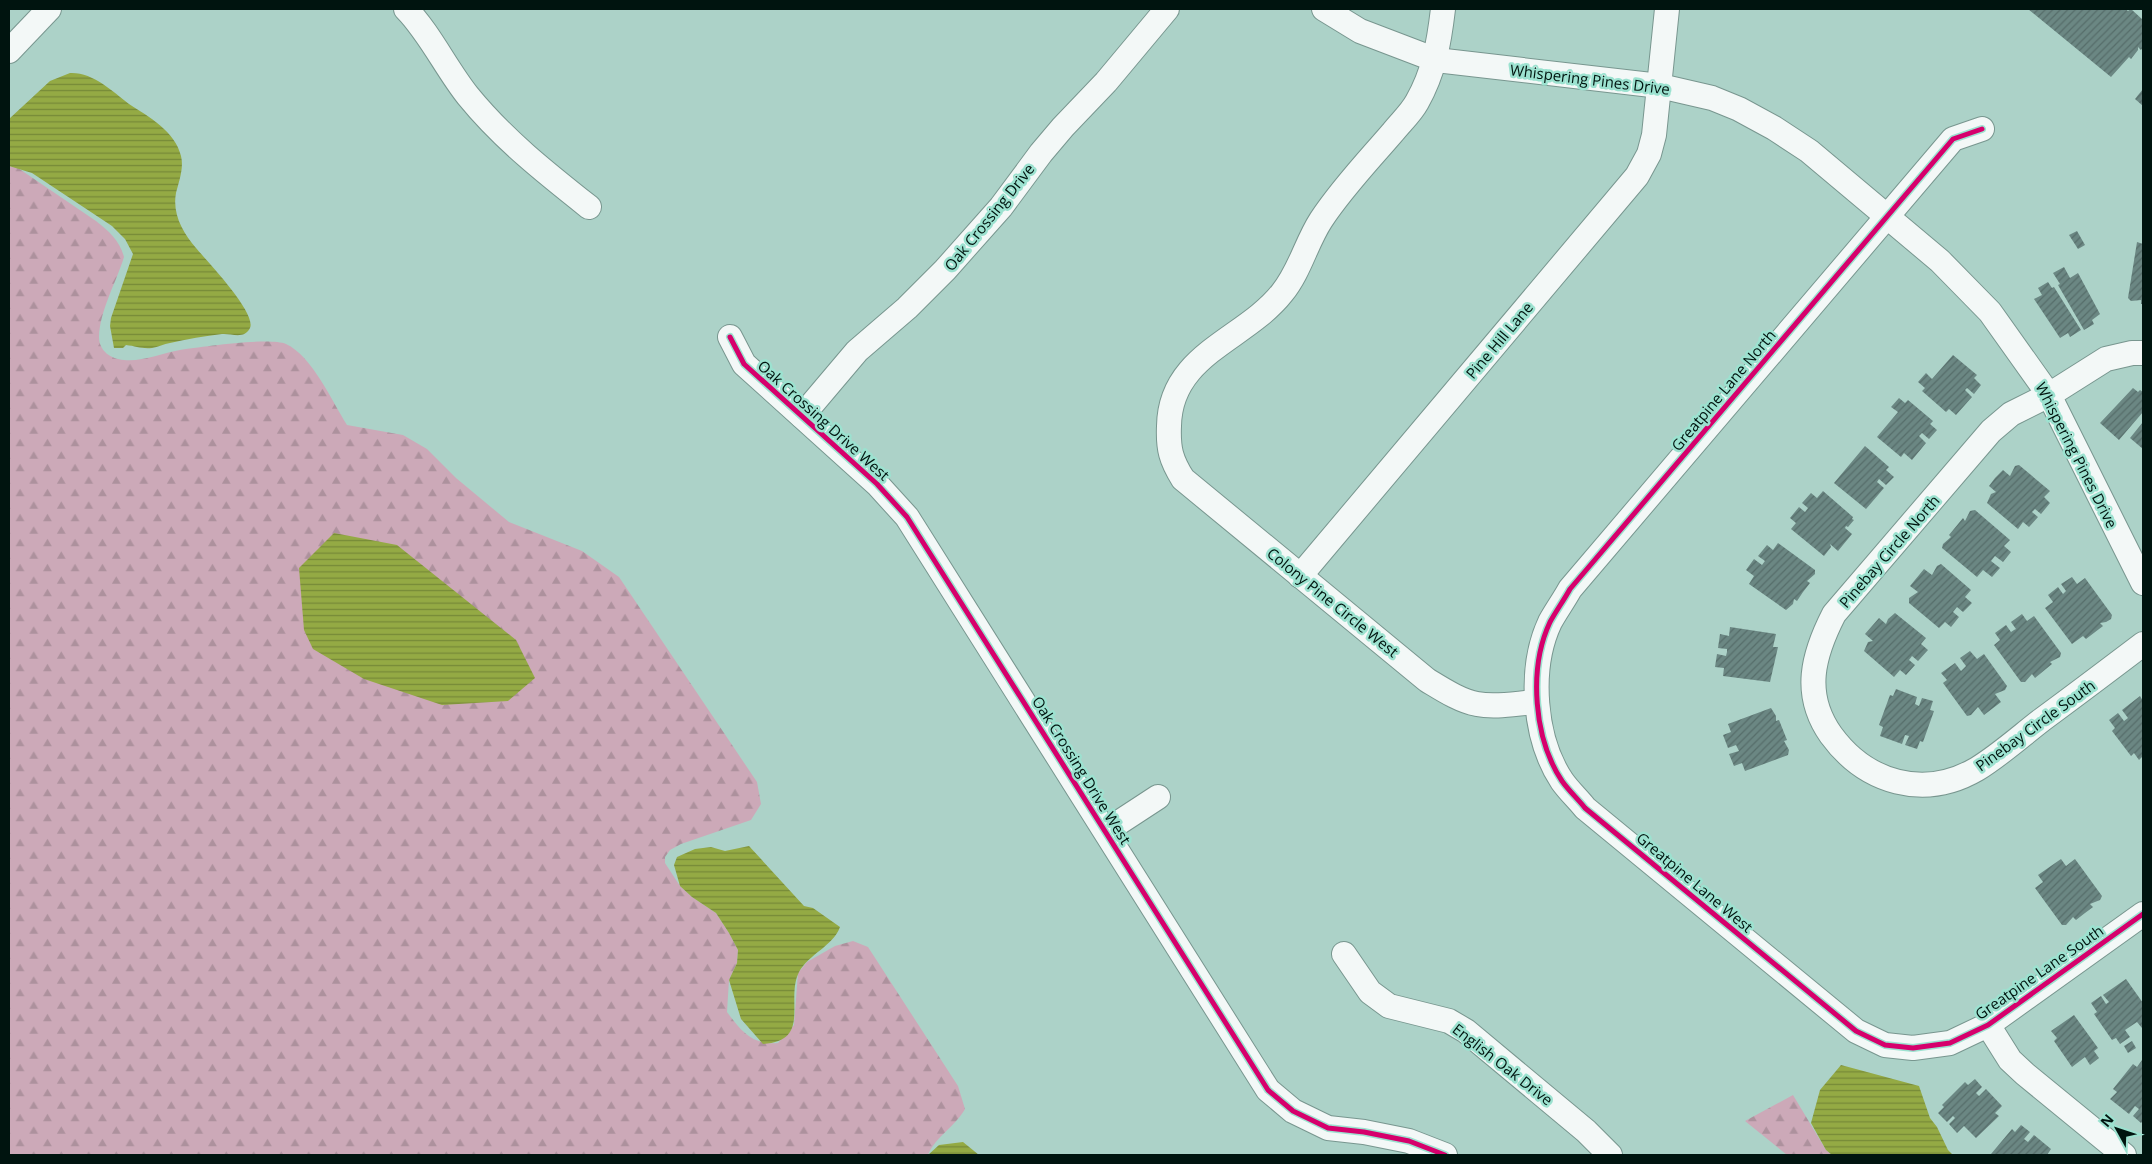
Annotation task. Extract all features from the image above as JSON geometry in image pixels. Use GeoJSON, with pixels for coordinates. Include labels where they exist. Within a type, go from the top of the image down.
{"type":"FeatureCollection","features":[{"type":"Feature","properties":{"kind":"street"},"geometry":{"type":"LineString","coordinates":[[9,51],[50,9]]}},
{"type":"Feature","properties":{"kind":"street"},"geometry":{"type":"LineString","coordinates":[[406,9],[467,94],[494,126],[540,169],[589,207]]}},
{"type":"Feature","properties":{"kind":"street","name":"Oak Crossing Drive"},"geometry":{"type":"LineString","coordinates":[[802,416],[857,351],[908,308],[945,270],[1000,207],[1046,146],[1106,82],[1167,9]]}},
{"type":"Feature","properties":{"kind":"street","name":"Whispering Pines Drive"},"geometry":{"type":"LineString","coordinates":[[1324,9],[1360,31],[1436,60],[1660,86],[1712,98],[1739,109],[1774,128],[1809,151],[1940,261],[1990,312],[2049,395],[2143,583]]}},
{"type":"Feature","properties":{"kind":"street","name":"Colony Pine Circle West"},"geometry":{"type":"LineString","coordinates":[[1443,9],[1436,60],[1416,104],[1320,220],[1295,273],[1282,293],[1265,311],[1206,354],[1189,371],[1178,390],[1169,415],[1168,439],[1172,462],[1183,479],[1428,680],[1448,692],[1477,704],[1504,705],[1536,702]]}},
{"type":"Feature","properties":{"kind":"street","name":"Pine Hill Lane"},"geometry":{"type":"LineString","coordinates":[[1300,576],[1637,176],[1649,154],[1654,135],[1667,9]]}},
{"type":"Feature","properties":{"kind":"street","name":"Greatpine Lane North"},"geometry":{"type":"LineString","coordinates":[[1536,702],[1538,663],[1550,623],[1570,589],[1953,139],[1982,129]]}},
{"type":"Feature","properties":{"kind":"street","name":"Oak Crossing Drive West"},"geometry":{"type":"LineString","coordinates":[[730,337],[744,364],[877,484],[907,517],[1268,1090],[1293,1112],[1328,1128],[1364,1132],[1409,1141],[1445,1155]]}},
{"type":"Feature","properties":{"kind":"street","name":"Pinebay Circle North"},"geometry":{"type":"LineString","coordinates":[[1839,746],[1822,722],[1813,692],[1814,664],[1821,640],[1834,614],[1991,431],[2011,414],[2049,395],[2106,359],[2132,353],[2143,353]]}},
{"type":"Feature","properties":{"kind":"street","name":"Pinebay Circle South"},"geometry":{"type":"LineString","coordinates":[[1839,746],[1860,766],[1882,778],[1910,784],[1941,783],[1976,769],[2143,644]]}},
{"type":"Feature","properties":{"kind":"street","name":"Greatpine Lane West"},"geometry":{"type":"LineString","coordinates":[[1536,702],[1547,751],[1563,782],[1585,808],[1856,1031],[1885,1045]]}},
{"type":"Feature","properties":{"kind":"street"},"geometry":{"type":"LineString","coordinates":[[1106,831],[1158,797]]}},
{"type":"Feature","properties":{"kind":"street","name":"Greatpine Lane South"},"geometry":{"type":"LineString","coordinates":[[1885,1045],[1913,1048],[1950,1042],[1988,1025],[2143,914]]}},
{"type":"Feature","properties":{"kind":"street","name":"English Oak Drive"},"geometry":{"type":"LineString","coordinates":[[1344,954],[1370,992],[1389,1006],[1449,1021],[1466,1031],[1586,1131],[1610,1155]]}},
{"type":"Feature","properties":{"kind":"street"},"geometry":{"type":"LineString","coordinates":[[1988,1025],[2010,1060],[2124,1155]]}},
{"type":"Feature","properties":{"kind":"green space"},"geometry":{"type":"Polygon","coordinates":[[[9,166],[18,168],[96,221],[110,233],[120,246],[124,257],[105,307],[99,337],[103,350],[110,356],[131,360],[145,359],[180,350],[218,345],[250,342],[286,344],[304,358],[313,369],[347,425],[403,435],[427,449],[456,478],[509,522],[582,551],[619,577],[757,782],[761,804],[751,820],[681,844],[670,850],[665,857],[665,863],[680,886],[692,897],[716,913],[738,950],[737,963],[729,980],[727,1012],[742,1031],[754,1039],[761,1042],[778,1043],[794,1025],[798,973],[807,962],[835,946],[853,941],[868,947],[958,1086],[965,1109],[931,1148],[928,1155],[9,1155],[9,166]]]}},
{"type":"Feature","properties":{"kind":"green space"},"geometry":{"type":"Polygon","coordinates":[[[1793,1095],[1826,1150],[1832,1155],[1787,1155],[1745,1121],[1793,1095]]]}},
{"type":"Feature","properties":{"kind":"shaded area"},"geometry":{"type":"Polygon","coordinates":[[[70,73],[87,76],[102,83],[160,125],[173,139],[178,147],[182,161],[182,170],[175,201],[177,216],[191,242],[239,299],[250,321],[250,328],[247,332],[241,335],[222,334],[203,337],[168,343],[152,348],[126,345],[123,348],[114,348],[110,326],[111,318],[133,254],[125,239],[112,226],[32,173],[9,166],[9,119],[50,81],[70,73]]]}},
{"type":"Feature","properties":{"kind":"shaded area"},"geometry":{"type":"Polygon","coordinates":[[[334,533],[397,545],[516,640],[535,678],[508,701],[442,705],[364,679],[313,649],[304,630],[299,568],[334,533]]]}},
{"type":"Feature","properties":{"kind":"shaded area"},"geometry":{"type":"Polygon","coordinates":[[[749,846],[804,906],[813,908],[840,927],[832,940],[809,960],[799,972],[795,983],[794,1017],[792,1027],[787,1035],[778,1041],[763,1044],[741,1019],[729,980],[737,963],[738,950],[716,913],[692,897],[680,886],[674,865],[677,857],[695,849],[711,847],[725,851],[749,846]]]}},
{"type":"Feature","properties":{"kind":"shaded area"},"geometry":{"type":"Polygon","coordinates":[[[1841,1065],[1919,1086],[1930,1118],[1937,1127],[1948,1150],[1953,1155],[1832,1155],[1826,1150],[1811,1123],[1820,1090],[1841,1065]]]}},
{"type":"Feature","properties":{"kind":"shaded area"},"geometry":{"type":"Polygon","coordinates":[[[963,1142],[979,1155],[928,1155],[939,1145],[963,1142]]]}},
{"type":"Feature","properties":{"kind":"building"},"geometry":{"type":"Polygon","coordinates":[[[2028,9],[2125,9],[2128,11],[2131,9],[2143,20],[2143,47],[2141,50],[2138,47],[2138,50],[2131,59],[2129,57],[2111,77],[2028,9]]]}},
{"type":"Feature","properties":{"kind":"building"},"geometry":{"type":"Polygon","coordinates":[[[2143,89],[2143,106],[2135,99],[2143,89]]]}},
{"type":"Feature","properties":{"kind":"building"},"geometry":{"type":"Polygon","coordinates":[[[2077,231],[2085,245],[2078,249],[2069,235],[2077,231]]]}},
{"type":"Feature","properties":{"kind":"building"},"geometry":{"type":"Polygon","coordinates":[[[2137,242],[2143,244],[2143,304],[2141,304],[2141,300],[2131,301],[2128,298],[2137,242]]]}},
{"type":"Feature","properties":{"kind":"building"},"geometry":{"type":"Polygon","coordinates":[[[2064,267],[2070,278],[2078,273],[2100,314],[2092,320],[2094,324],[2084,330],[2053,273],[2064,267]]]}},
{"type":"Feature","properties":{"kind":"building"},"geometry":{"type":"Polygon","coordinates":[[[2048,282],[2052,288],[2054,287],[2081,330],[2070,337],[2068,333],[2060,338],[2034,299],[2042,295],[2038,288],[2048,282]]]}},
{"type":"Feature","properties":{"kind":"building"},"geometry":{"type":"Polygon","coordinates":[[[1953,355],[1977,375],[1974,378],[1981,385],[1974,394],[1967,388],[1965,390],[1972,397],[1956,415],[1949,409],[1946,412],[1922,391],[1925,388],[1918,382],[1926,373],[1932,379],[1953,355]]]}},
{"type":"Feature","properties":{"kind":"building"},"geometry":{"type":"Polygon","coordinates":[[[2133,388],[2138,392],[2140,390],[2143,392],[2143,412],[2119,440],[2100,423],[2133,388]]]}},
{"type":"Feature","properties":{"kind":"building"},"geometry":{"type":"Polygon","coordinates":[[[1899,398],[1905,403],[1908,400],[1933,421],[1930,424],[1937,430],[1929,439],[1922,433],[1919,436],[1926,443],[1912,460],[1904,453],[1901,457],[1877,437],[1898,412],[1891,407],[1899,398]]]}},
{"type":"Feature","properties":{"kind":"building"},"geometry":{"type":"Polygon","coordinates":[[[2143,422],[2143,449],[2130,438],[2143,422]]]}},
{"type":"Feature","properties":{"kind":"building"},"geometry":{"type":"Polygon","coordinates":[[[1865,446],[1889,467],[1886,470],[1894,477],[1886,485],[1879,479],[1877,482],[1884,488],[1866,509],[1834,483],[1865,446]]]}},
{"type":"Feature","properties":{"kind":"building"},"geometry":{"type":"Polygon","coordinates":[[[2019,465],[2050,491],[2044,497],[2050,503],[2041,514],[2035,509],[2032,512],[2038,517],[2029,527],[2023,522],[2018,529],[1987,503],[1991,494],[1996,492],[1989,486],[1995,478],[2003,470],[2010,476],[2015,466],[2019,465]]]}},
{"type":"Feature","properties":{"kind":"building"},"geometry":{"type":"Polygon","coordinates":[[[1823,491],[1853,517],[1852,519],[1854,520],[1845,528],[1852,534],[1838,551],[1830,544],[1831,547],[1824,556],[1791,529],[1796,523],[1790,518],[1799,507],[1805,512],[1808,508],[1802,503],[1811,493],[1817,498],[1823,491]]]}},
{"type":"Feature","properties":{"kind":"building"},"geometry":{"type":"Polygon","coordinates":[[[1975,510],[2010,540],[2004,546],[2011,552],[2003,562],[1995,556],[1991,561],[2000,568],[1992,577],[1983,570],[1977,577],[1942,548],[1943,544],[1951,537],[1949,535],[1963,518],[1965,521],[1970,511],[1975,510]]]}},
{"type":"Feature","properties":{"kind":"building"},"geometry":{"type":"Polygon","coordinates":[[[1778,543],[1815,570],[1815,574],[1807,581],[1810,583],[1797,601],[1794,599],[1793,604],[1786,610],[1749,584],[1754,576],[1746,570],[1754,559],[1762,565],[1765,561],[1758,556],[1767,545],[1773,550],[1778,543]]]}},
{"type":"Feature","properties":{"kind":"building"},"geometry":{"type":"Polygon","coordinates":[[[1941,564],[1971,590],[1965,597],[1972,603],[1963,612],[1957,607],[1953,612],[1959,617],[1951,627],[1945,622],[1939,628],[1909,603],[1909,598],[1918,592],[1910,586],[1924,569],[1932,575],[1937,566],[1941,564]]]}},
{"type":"Feature","properties":{"kind":"building"},"geometry":{"type":"Polygon","coordinates":[[[2072,577],[2077,584],[2085,578],[2112,615],[2111,619],[2100,623],[2103,626],[2086,639],[2083,636],[2072,644],[2045,608],[2053,602],[2048,595],[2058,587],[2063,594],[2066,591],[2061,584],[2072,577]]]}},
{"type":"Feature","properties":{"kind":"building"},"geometry":{"type":"Polygon","coordinates":[[[1895,613],[1926,638],[1921,644],[1928,650],[1918,661],[1912,656],[1909,660],[1915,665],[1906,675],[1900,670],[1894,677],[1864,651],[1868,642],[1873,641],[1865,634],[1879,618],[1886,624],[1888,619],[1895,613]]]}},
{"type":"Feature","properties":{"kind":"building"},"geometry":{"type":"Polygon","coordinates":[[[2022,614],[2027,621],[2034,616],[2061,653],[2060,657],[2050,662],[2052,664],[2035,678],[2032,674],[2025,682],[2021,682],[1994,645],[2000,640],[1995,633],[2006,625],[2011,632],[2016,629],[2011,622],[2022,614]]]}},
{"type":"Feature","properties":{"kind":"building"},"geometry":{"type":"Polygon","coordinates":[[[1730,627],[1776,634],[1773,647],[1778,647],[1770,682],[1723,676],[1724,668],[1715,667],[1717,654],[1726,656],[1727,652],[1727,649],[1718,648],[1720,634],[1729,636],[1730,627]]]}},
{"type":"Feature","properties":{"kind":"building"},"geometry":{"type":"Polygon","coordinates":[[[1970,651],[1977,659],[1984,654],[2007,686],[2005,690],[1995,694],[2001,702],[1984,715],[1978,707],[1971,715],[1967,716],[1943,683],[1947,680],[1941,673],[1955,663],[1961,671],[1966,666],[1960,658],[1970,651]]]}},
{"type":"Feature","properties":{"kind":"building"},"geometry":{"type":"Polygon","coordinates":[[[1896,689],[1917,697],[1915,704],[1919,706],[1922,698],[1933,701],[1930,710],[1934,711],[1923,742],[1920,741],[1917,749],[1905,745],[1909,736],[1905,735],[1902,744],[1880,736],[1883,727],[1879,725],[1890,695],[1893,696],[1896,689]]]}},
{"type":"Feature","properties":{"kind":"building"},"geometry":{"type":"Polygon","coordinates":[[[2140,696],[2143,701],[2143,756],[2139,760],[2134,753],[2131,756],[2112,731],[2115,728],[2109,720],[2118,713],[2124,721],[2128,718],[2122,710],[2140,696]]]}},
{"type":"Feature","properties":{"kind":"building"},"geometry":{"type":"Polygon","coordinates":[[[1771,708],[1776,716],[1776,721],[1779,720],[1787,740],[1784,741],[1789,750],[1788,755],[1745,771],[1742,763],[1734,766],[1729,754],[1739,751],[1736,745],[1728,748],[1723,735],[1731,732],[1728,724],[1771,708]]]}},
{"type":"Feature","properties":{"kind":"building"},"geometry":{"type":"Polygon","coordinates":[[[2061,859],[2066,866],[2075,859],[2102,896],[2100,900],[2090,904],[2093,907],[2076,920],[2073,917],[2066,925],[2062,925],[2035,888],[2043,882],[2038,875],[2061,859]]]}},
{"type":"Feature","properties":{"kind":"building"},"geometry":{"type":"Polygon","coordinates":[[[2126,979],[2143,1003],[2143,1027],[2137,1022],[2125,1030],[2130,1037],[2120,1044],[2116,1038],[2112,1040],[2094,1014],[2097,1012],[2091,1003],[2101,996],[2106,1004],[2109,1002],[2103,995],[2126,979]]]}},
{"type":"Feature","properties":{"kind":"building"},"geometry":{"type":"Polygon","coordinates":[[[2074,1015],[2098,1048],[2094,1051],[2099,1058],[2090,1065],[2085,1057],[2072,1067],[2054,1041],[2057,1038],[2051,1031],[2074,1015]]]}},
{"type":"Feature","properties":{"kind":"building"},"geometry":{"type":"Polygon","coordinates":[[[2132,1041],[2136,1048],[2128,1053],[2124,1046],[2132,1041]]]}},
{"type":"Feature","properties":{"kind":"building"},"geometry":{"type":"Polygon","coordinates":[[[2142,1060],[2143,1121],[2141,1123],[2133,1116],[2139,1109],[2135,1106],[2129,1114],[2110,1099],[2117,1092],[2113,1089],[2133,1064],[2137,1067],[2142,1060]]]}},
{"type":"Feature","properties":{"kind":"building"},"geometry":{"type":"Polygon","coordinates":[[[1975,1079],[1982,1087],[1976,1093],[1979,1096],[1986,1089],[2002,1106],[1995,1113],[1999,1116],[1976,1138],[1964,1126],[1957,1133],[1949,1124],[1955,1118],[1953,1116],[1947,1122],[1938,1113],[1944,1107],[1942,1105],[1965,1082],[1968,1085],[1975,1079]]]}},
{"type":"Feature","properties":{"kind":"building"},"geometry":{"type":"Polygon","coordinates":[[[2021,1125],[2030,1132],[2024,1139],[2028,1142],[2034,1135],[2051,1149],[2047,1155],[1991,1154],[2012,1129],[2015,1132],[2021,1125]]]}},
{"type":"Feature","properties":{"kind":"cycle path"},"geometry":{"type":"LineString","coordinates":[[1982,129],[1953,139],[1570,589],[1550,622],[1543,641],[1537,682],[1540,725],[1545,745],[1562,781],[1585,808],[1856,1031],[1885,1045],[1913,1048],[1950,1043],[1988,1025],[2143,914]]}},
{"type":"Feature","properties":{"kind":"cycle path"},"geometry":{"type":"LineString","coordinates":[[730,337],[744,364],[877,484],[907,517],[1268,1090],[1293,1111],[1328,1128],[1364,1132],[1409,1141],[1445,1155]]}}]}
